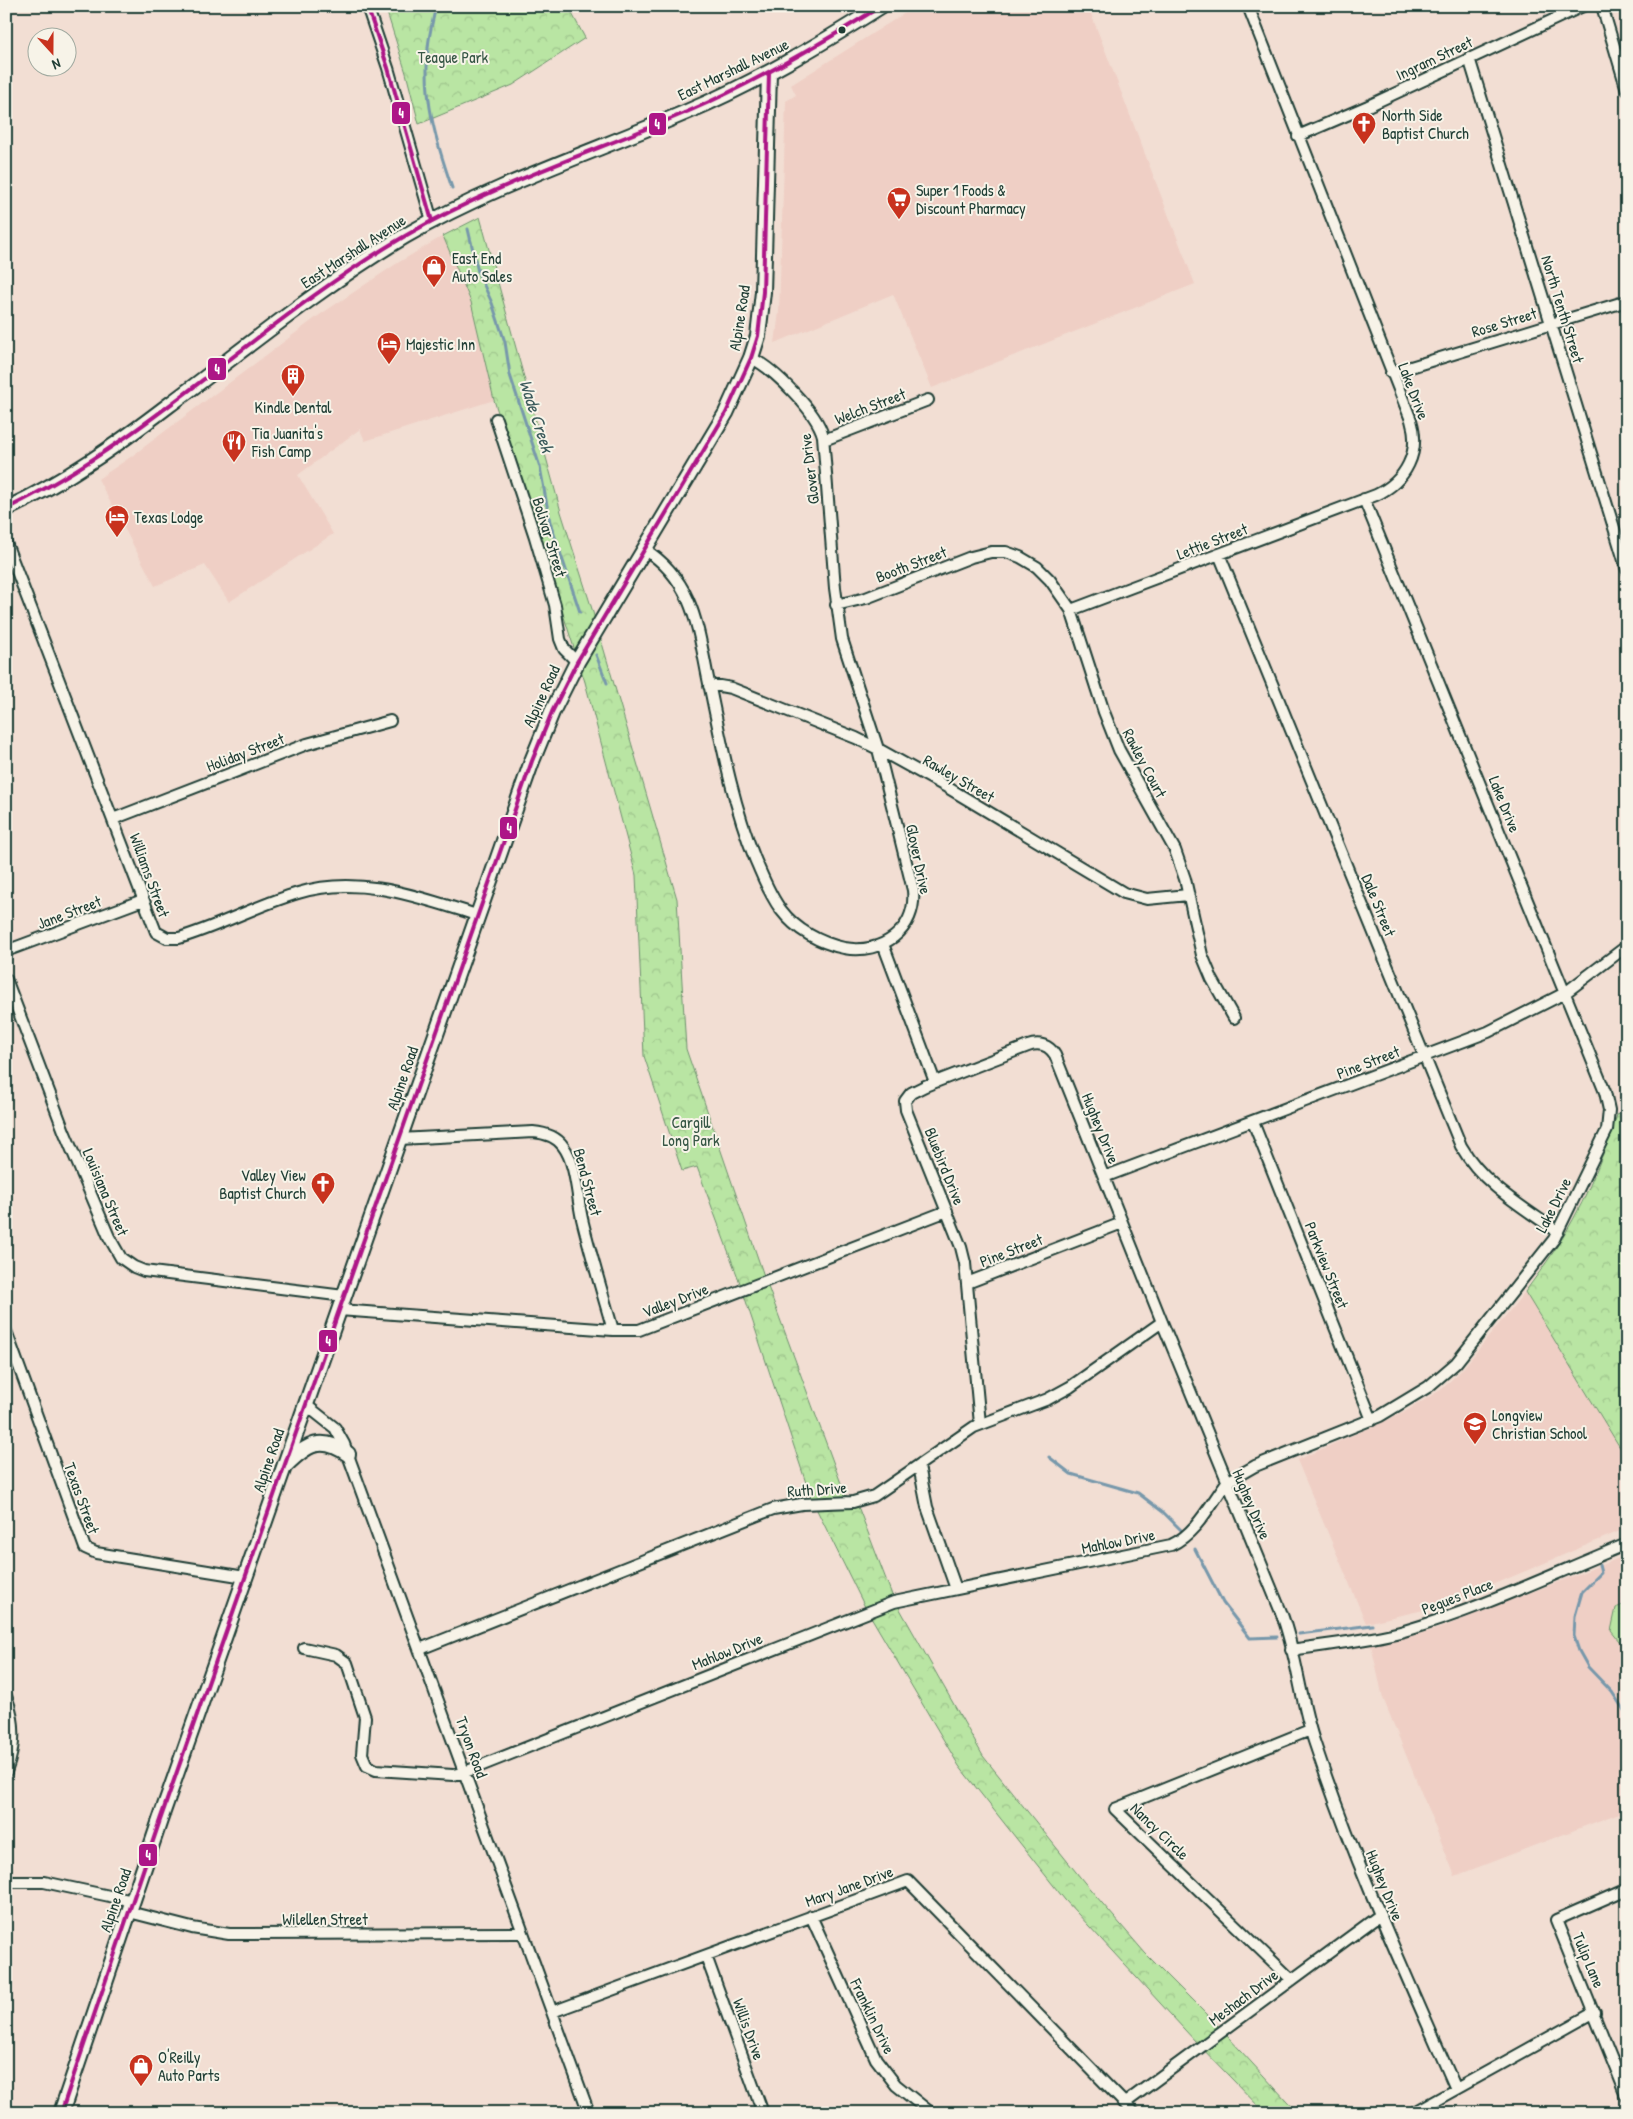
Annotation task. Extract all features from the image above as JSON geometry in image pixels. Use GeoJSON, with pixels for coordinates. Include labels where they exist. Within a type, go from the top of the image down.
{"type":"FeatureCollection","features":[{"type":"Feature","properties":{"kind":"main road","name":"East Marshall Avenue"},"geometry":{"type":"LineString","coordinates":[[6,509],[52,486],[102,454],[339,279],[385,248],[432,221],[488,194],[680,115],[770,73],[882,6]]}},
{"type":"Feature","properties":{"kind":"main road","name":"Alpine Road"},"geometry":{"type":"LineString","coordinates":[[61,2113],[245,1577],[535,753],[577,662],[726,413],[752,358],[760,321],[763,292],[770,73]]}},
{"type":"Feature","properties":{"kind":"main road"},"geometry":{"type":"LineString","coordinates":[[284,1467],[298,1453],[310,1445],[320,1443],[331,1444],[348,1454]]}},
{"type":"Feature","properties":{"kind":"street"},"geometry":{"type":"LineString","coordinates":[[367,6],[388,68],[432,221]]}},
{"type":"Feature","properties":{"kind":"street","name":"Lake Drive"},"geometry":{"type":"LineString","coordinates":[[1227,1482],[1255,1466],[1372,1420],[1422,1391],[1456,1363],[1550,1245],[1604,1136],[1610,1115],[1606,1092],[1364,500],[1387,489],[1406,470],[1414,443],[1412,426],[1248,6]]}},
{"type":"Feature","properties":{"kind":"street","name":"Ingram Street"},"geometry":{"type":"LineString","coordinates":[[1298,136],[1368,106],[1584,6]]}},
{"type":"Feature","properties":{"kind":"street"},"geometry":{"type":"LineString","coordinates":[[1602,6],[1627,90]]}},
{"type":"Feature","properties":{"kind":"street","name":"North Tenth Street"},"geometry":{"type":"LineString","coordinates":[[1469,58],[1627,570]]}},
{"type":"Feature","properties":{"kind":"street","name":"Rose Street"},"geometry":{"type":"LineString","coordinates":[[1391,372],[1627,301]]}},
{"type":"Feature","properties":{"kind":"street","name":"Glover Drive"},"geometry":{"type":"LineString","coordinates":[[644,549],[667,566],[678,580],[687,598],[697,628],[740,816],[764,880],[776,902],[799,928],[830,944],[856,950],[870,949],[892,940],[906,925],[912,909],[913,895],[878,749],[845,650],[836,605],[824,440],[820,426],[810,412],[772,370],[752,358]]}},
{"type":"Feature","properties":{"kind":"street","name":"Welch Street"},"geometry":{"type":"LineString","coordinates":[[824,440],[928,400]]}},
{"type":"Feature","properties":{"kind":"street","name":"Bolivar Street"},"geometry":{"type":"LineString","coordinates":[[496,419],[536,538],[555,605],[560,639],[564,649],[577,662]]}},
{"type":"Feature","properties":{"kind":"street","name":"Lettie Street"},"geometry":{"type":"LineString","coordinates":[[1071,610],[1364,500]]}},
{"type":"Feature","properties":{"kind":"street","name":"Williams Street"},"geometry":{"type":"LineString","coordinates":[[6,542],[154,929],[159,935],[170,939],[183,936],[290,895],[335,886],[362,886],[392,891],[477,915]]}},
{"type":"Feature","properties":{"kind":"street","name":"Booth Street"},"geometry":{"type":"LineString","coordinates":[[836,605],[873,595],[971,557],[997,552]]}},
{"type":"Feature","properties":{"kind":"street","name":"Rawley Court"},"geometry":{"type":"LineString","coordinates":[[997,552],[1020,556],[1037,567],[1055,585],[1071,610],[1115,743],[1127,768],[1172,843],[1184,875],[1202,955],[1234,1018]]}},
{"type":"Feature","properties":{"kind":"street","name":"Dale Street"},"geometry":{"type":"LineString","coordinates":[[1220,554],[1458,1140],[1472,1165],[1492,1185],[1558,1232]]}},
{"type":"Feature","properties":{"kind":"street","name":"Rawley Street"},"geometry":{"type":"LineString","coordinates":[[709,686],[731,688],[856,738],[945,786],[1124,893],[1147,899],[1188,895]]}},
{"type":"Feature","properties":{"kind":"street","name":"Holiday Street"},"geometry":{"type":"LineString","coordinates":[[113,819],[307,744],[390,721]]}},
{"type":"Feature","properties":{"kind":"street","name":"Jane Street"},"geometry":{"type":"LineString","coordinates":[[6,951],[143,900]]}},
{"type":"Feature","properties":{"kind":"street"},"geometry":{"type":"LineString","coordinates":[[883,944],[935,1082]]}},
{"type":"Feature","properties":{"kind":"street","name":"Pine Street"},"geometry":{"type":"LineString","coordinates":[[1104,1177],[1499,1027],[1565,993],[1627,946]]}},
{"type":"Feature","properties":{"kind":"street","name":"Louisiana Street"},"geometry":{"type":"LineString","coordinates":[[6,979],[108,1237],[121,1258],[144,1271],[341,1303]]}},
{"type":"Feature","properties":{"kind":"street","name":"Hughey Drive"},"geometry":{"type":"LineString","coordinates":[[935,1082],[1036,1044],[1045,1046],[1055,1056],[1283,1617],[1310,1730],[1380,1915],[1456,2089]]}},
{"type":"Feature","properties":{"kind":"street","name":"Bluebird Drive"},"geometry":{"type":"LineString","coordinates":[[935,1082],[911,1093],[905,1104],[960,1247],[967,1283],[980,1424]]}},
{"type":"Feature","properties":{"kind":"street","name":"Parkview Street"},"geometry":{"type":"LineString","coordinates":[[1253,1122],[1372,1420]]}},
{"type":"Feature","properties":{"kind":"street","name":"Bend Street"},"geometry":{"type":"LineString","coordinates":[[399,1139],[533,1132],[548,1135],[558,1140],[565,1148],[570,1160],[583,1222],[613,1330]]}},
{"type":"Feature","properties":{"kind":"street","name":"Valley Drive"},"geometry":{"type":"LineString","coordinates":[[341,1303],[613,1330],[633,1330],[650,1327],[947,1211]]}},
{"type":"Feature","properties":{"kind":"street","name":"Pine Street"},"geometry":{"type":"LineString","coordinates":[[967,1283],[1122,1223]]}},
{"type":"Feature","properties":{"kind":"street","name":"Ruth Drive"},"geometry":{"type":"LineString","coordinates":[[420,1649],[773,1509],[794,1504],[853,1502],[874,1496],[980,1424],[1059,1394],[1162,1322]]}},
{"type":"Feature","properties":{"kind":"street","name":"Texas Street"},"geometry":{"type":"LineString","coordinates":[[6,1331],[85,1548],[96,1553],[245,1577]]}},
{"type":"Feature","properties":{"kind":"street","name":"Tryon Road"},"geometry":{"type":"LineString","coordinates":[[306,1405],[335,1428],[342,1438],[589,2113]]}},
{"type":"Feature","properties":{"kind":"street"},"geometry":{"type":"LineString","coordinates":[[919,1466],[927,1507],[956,1589]]}},
{"type":"Feature","properties":{"kind":"street","name":"Mahlow Drive"},"geometry":{"type":"LineString","coordinates":[[304,1648],[336,1655],[347,1663],[365,1717],[362,1760],[367,1766],[376,1770],[444,1776],[465,1772],[874,1609],[904,1599],[1171,1545],[1181,1540],[1190,1532],[1227,1482]]}},
{"type":"Feature","properties":{"kind":"street","name":"Pegues Place"},"geometry":{"type":"LineString","coordinates":[[1292,1650],[1382,1636],[1420,1626],[1457,1613],[1627,1544]]}},
{"type":"Feature","properties":{"kind":"street"},"geometry":{"type":"LineString","coordinates":[[6,1696],[13,1720],[6,1772]]}},
{"type":"Feature","properties":{"kind":"street","name":"Nancy Circle"},"geometry":{"type":"LineString","coordinates":[[1292,1980],[1115,1809],[1310,1730]]}},
{"type":"Feature","properties":{"kind":"street","name":"Mary Jane Drive"},"geometry":{"type":"LineString","coordinates":[[552,2012],[908,1880],[1134,2113]]}},
{"type":"Feature","properties":{"kind":"street","name":"Wilellen Street"},"geometry":{"type":"LineString","coordinates":[[6,1882],[44,1882],[131,1906],[192,1928],[229,1934],[523,1933]]}},
{"type":"Feature","properties":{"kind":"street","name":"Tulip Lane"},"geometry":{"type":"LineString","coordinates":[[1627,1889],[1556,1920],[1595,2012],[1627,2096]]}},
{"type":"Feature","properties":{"kind":"street","name":"Meshach Drive"},"geometry":{"type":"LineString","coordinates":[[1125,2103],[1380,1915]]}},
{"type":"Feature","properties":{"kind":"street","name":"Franklin Drive"},"geometry":{"type":"LineString","coordinates":[[811,1916],[876,2060],[896,2085],[931,2113]]}},
{"type":"Feature","properties":{"kind":"street","name":"Willis Drive"},"geometry":{"type":"LineString","coordinates":[[706,1956],[764,2113]]}},
{"type":"Feature","properties":{"kind":"street"},"geometry":{"type":"LineString","coordinates":[[1413,2113],[1595,2012]]}},
{"type":"Feature","properties":{"kind":"shaded area"},"geometry":{"type":"Polygon","coordinates":[[[916,6],[1076,6],[1077,8],[1088,6],[1195,284],[932,388],[893,294],[775,343],[779,312],[786,101],[796,95],[791,85],[916,6]]]}},
{"type":"Feature","properties":{"kind":"shaded area"},"geometry":{"type":"Polygon","coordinates":[[[443,236],[471,302],[494,400],[365,441],[360,429],[298,475],[333,534],[229,602],[205,565],[155,586],[98,479],[132,456],[318,316],[396,264],[443,236]]]}},
{"type":"Feature","properties":{"kind":"shaded area","name":"Longview Christian School"},"geometry":{"type":"Polygon","coordinates":[[[1525,1292],[1627,1459],[1627,1528],[1457,1600],[1428,1609],[1366,1623],[1297,1460],[1403,1413],[1442,1389],[1464,1367],[1525,1292]]]}},
{"type":"Feature","properties":{"kind":"shaded area"},"geometry":{"type":"Polygon","coordinates":[[[1627,1555],[1627,1810],[1455,1876],[1383,1698],[1371,1645],[1440,1628],[1627,1555]]]}},
{"type":"Feature","properties":{"kind":"green space","name":"Teague Park"},"geometry":{"type":"Polygon","coordinates":[[[385,6],[568,6],[585,38],[513,85],[419,124],[406,73],[385,6]]]}},
{"type":"Feature","properties":{"kind":"green space","name":"Cargill Long Park"},"geometry":{"type":"Polygon","coordinates":[[[480,217],[561,512],[592,609],[677,899],[686,1049],[764,1276],[845,1494],[859,1509],[892,1595],[983,1756],[1084,1882],[1145,1953],[1217,2025],[1298,2113],[1265,2113],[1196,2042],[1065,1900],[959,1766],[864,1605],[811,1498],[740,1283],[697,1167],[682,1171],[644,1056],[636,875],[585,682],[494,400],[471,302],[443,236],[480,217]]]}},
{"type":"Feature","properties":{"kind":"green space"},"geometry":{"type":"Polygon","coordinates":[[[1627,1111],[1627,1459],[1525,1292],[1551,1256],[1582,1202],[1617,1115],[1627,1111]]]}},
{"type":"Feature","properties":{"kind":"green space"},"geometry":{"type":"Polygon","coordinates":[[[1627,1603],[1627,1651],[1611,1631],[1616,1608],[1627,1603]]]}},
{"type":"Feature","properties":{"kind":"waterway","name":"Wade Creek"},"geometry":{"type":"LineString","coordinates":[[436,6],[429,43],[427,85],[432,120],[452,188]]}},
{"type":"Feature","properties":{"kind":"waterway","name":"Wade Creek"},"geometry":{"type":"LineString","coordinates":[[468,229],[478,272],[492,303],[505,342],[510,375],[540,467],[550,522],[580,612]]}},
{"type":"Feature","properties":{"kind":"waterway","name":"Wade Creek"},"geometry":{"type":"LineString","coordinates":[[596,655],[607,683]]}},
{"type":"Feature","properties":{"kind":"waterway"},"geometry":{"type":"LineString","coordinates":[[1049,1457],[1071,1474],[1138,1493],[1163,1512],[1181,1530]]}},
{"type":"Feature","properties":{"kind":"waterway"},"geometry":{"type":"LineString","coordinates":[[1195,1549],[1223,1603],[1250,1638],[1277,1637]]}},
{"type":"Feature","properties":{"kind":"waterway"},"geometry":{"type":"LineString","coordinates":[[1599,1565],[1601,1573],[1582,1592],[1575,1616],[1574,1636],[1579,1651],[1588,1667],[1612,1692],[1627,1715]]}},
{"type":"Feature","properties":{"kind":"waterway"},"geometry":{"type":"LineString","coordinates":[[1299,1634],[1372,1625]]}},
{"type":"Feature","properties":{"kind":"transit line","name":"4"},"geometry":{"type":"LineString","coordinates":[[367,6],[388,68],[432,221]]}},
{"type":"Feature","properties":{"kind":"transit line","name":"4"},"geometry":{"type":"LineString","coordinates":[[6,509],[59,480],[110,448],[304,303],[354,268],[405,236],[439,217],[509,184],[689,111],[739,88],[834,35],[881,6]]}},
{"type":"Feature","properties":{"kind":"transit line","name":"4"},"geometry":{"type":"LineString","coordinates":[[61,2113],[160,1820],[532,761],[552,712],[577,662],[726,413],[751,358],[758,336],[763,292],[769,73]]}},
{"type":"Feature","properties":{"kind":"place","name":"North Side Baptist Church"},"geometry":{"type":"Point","coordinates":[1364,145]}},
{"type":"Feature","properties":{"kind":"place","name":"Super 1 Foods & Discount Pharmacy"},"geometry":{"type":"Point","coordinates":[899,220]}},
{"type":"Feature","properties":{"kind":"place","name":"East End Auto Sales"},"geometry":{"type":"Point","coordinates":[434,288]}},
{"type":"Feature","properties":{"kind":"place","name":"Majestic Inn"},"geometry":{"type":"Point","coordinates":[389,365]}},
{"type":"Feature","properties":{"kind":"place","name":"Kindle Dental"},"geometry":{"type":"Point","coordinates":[293,397]}},
{"type":"Feature","properties":{"kind":"place","name":"Tia Juanita's Fish Camp"},"geometry":{"type":"Point","coordinates":[234,463]}},
{"type":"Feature","properties":{"kind":"place","name":"Texas Lodge"},"geometry":{"type":"Point","coordinates":[117,538]}},
{"type":"Feature","properties":{"kind":"place","name":"Valley View Baptist Church"},"geometry":{"type":"Point","coordinates":[323,1205]}},
{"type":"Feature","properties":{"kind":"place","name":"Longview Christian School"},"geometry":{"type":"Point","coordinates":[1475,1445]}},
{"type":"Feature","properties":{"kind":"place","name":"O'Reilly Auto Parts"},"geometry":{"type":"Point","coordinates":[141,2087]}}]}
